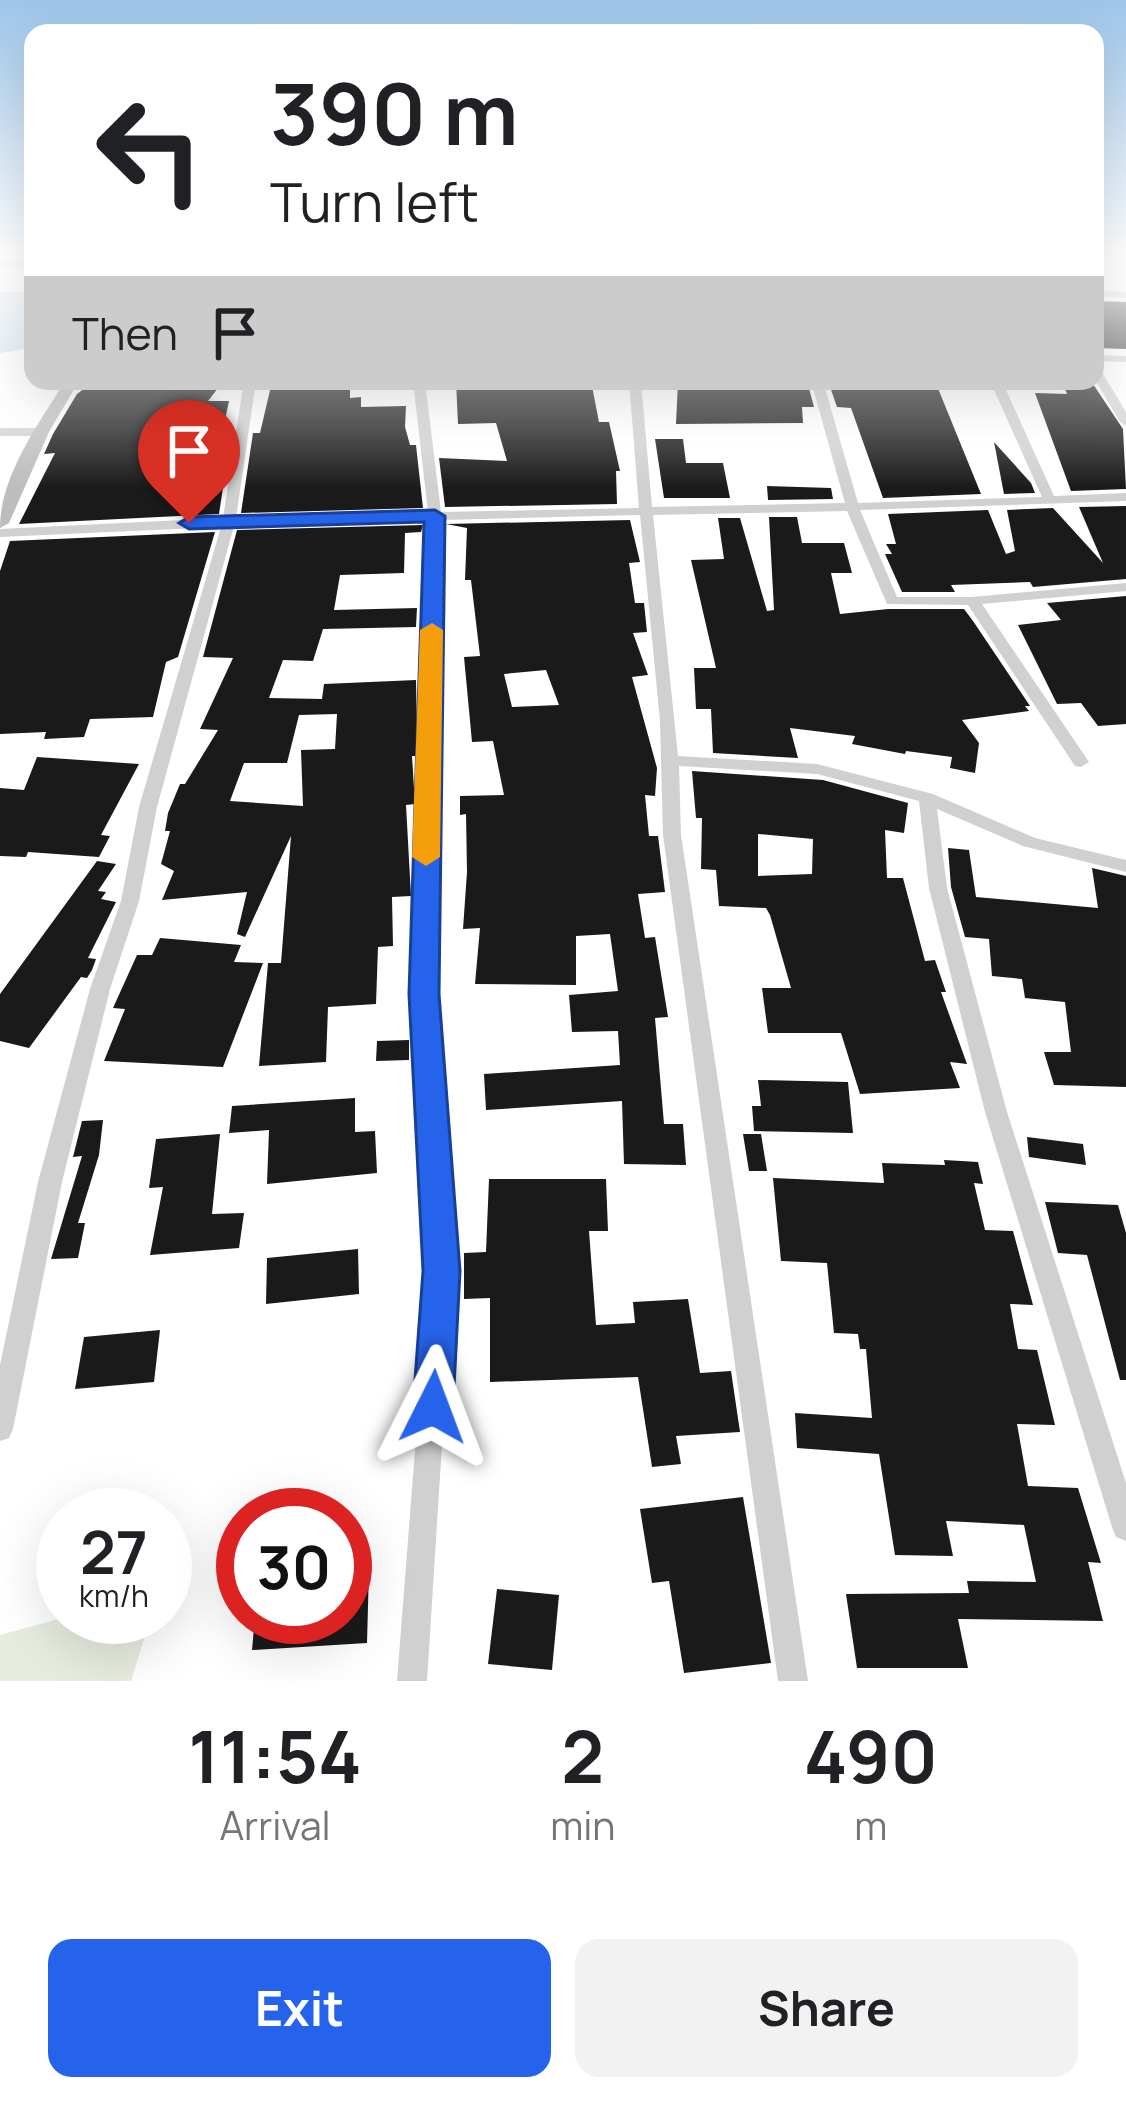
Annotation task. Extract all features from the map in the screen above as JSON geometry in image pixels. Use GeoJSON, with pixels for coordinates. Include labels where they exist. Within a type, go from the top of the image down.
{"type":"FeatureCollection","features":[{"type":"Feature","properties":{"kind":"street"},"geometry":{"type":"LineString","coordinates":[[1104,384],[1126,422]]}},
{"type":"Feature","properties":{"kind":"street"},"geometry":{"type":"LineString","coordinates":[[0,523],[7,497],[67,390]]}},
{"type":"Feature","properties":{"kind":"street"},"geometry":{"type":"LineString","coordinates":[[0,1429],[50,1182],[100,989],[130,901],[148,807],[229,521],[249,390]]}},
{"type":"Feature","properties":{"kind":"street"},"geometry":{"type":"LineString","coordinates":[[412,1681],[441,1271],[424,994],[435,516],[420,390]]}},
{"type":"Feature","properties":{"kind":"street"},"geometry":{"type":"LineString","coordinates":[[636,390],[644,513],[673,761],[672,835],[793,1681]]}},
{"type":"Feature","properties":{"kind":"street"},"geometry":{"type":"LineString","coordinates":[[820,390],[853,509],[892,602],[973,601],[1126,586]]}},
{"type":"Feature","properties":{"kind":"street"},"geometry":{"type":"LineString","coordinates":[[1000,390],[1050,501]]}},
{"type":"Feature","properties":{"kind":"street"},"geometry":{"type":"LineString","coordinates":[[0,432],[41,433]]}},
{"type":"Feature","properties":{"kind":"street"},"geometry":{"type":"LineString","coordinates":[[0,533],[229,521],[853,509],[1126,497]]}},
{"type":"Feature","properties":{"kind":"street"},"geometry":{"type":"LineString","coordinates":[[973,601],[1081,762]]}},
{"type":"Feature","properties":{"kind":"street"},"geometry":{"type":"LineString","coordinates":[[673,761],[817,769],[927,798],[1029,842],[1126,866]]}},
{"type":"Feature","properties":{"kind":"street"},"geometry":{"type":"LineString","coordinates":[[927,798],[938,888],[996,1112],[1126,1527]]}},
{"type":"Feature","properties":{"kind":"shaded area"},"geometry":{"type":"Polygon","coordinates":[[[36,1625],[36,1644],[143,1644],[131,1681],[0,1681],[0,1635],[36,1625]]]}},
{"type":"Feature","properties":{"kind":"water"},"geometry":{"type":"Polygon","coordinates":[[[0,332],[24,332],[24,347],[0,351],[0,332]]]}},
{"type":"Feature","properties":{"kind":"building"},"geometry":{"type":"Polygon","coordinates":[[[1104,332],[1126,332],[1126,349],[1104,348],[1104,332]]]}},
{"type":"Feature","properties":{"kind":"building"},"geometry":{"type":"Polygon","coordinates":[[[82,390],[217,390],[208,401],[229,401],[222,434],[231,434],[219,514],[19,524],[55,453],[44,454],[82,390]]]}},
{"type":"Feature","properties":{"kind":"building"},"geometry":{"type":"Polygon","coordinates":[[[270,390],[350,390],[350,398],[361,397],[361,407],[406,406],[405,427],[410,445],[416,445],[423,508],[241,513],[253,433],[260,433],[270,390]]]}},
{"type":"Feature","properties":{"kind":"building"},"geometry":{"type":"Polygon","coordinates":[[[456,390],[593,390],[599,422],[609,422],[620,471],[616,471],[617,504],[445,507],[439,458],[507,461],[496,423],[458,424],[456,390]]]}},
{"type":"Feature","properties":{"kind":"building"},"geometry":{"type":"Polygon","coordinates":[[[678,390],[809,390],[814,407],[802,407],[803,423],[676,424],[678,390]]]}},
{"type":"Feature","properties":{"kind":"building"},"geometry":{"type":"Polygon","coordinates":[[[831,390],[939,390],[981,494],[883,498],[851,408],[837,407],[831,390]]]}},
{"type":"Feature","properties":{"kind":"building"},"geometry":{"type":"Polygon","coordinates":[[[1065,390],[1097,390],[1123,429],[1126,489],[1071,491],[1035,393],[1067,394],[1065,390]]]}},
{"type":"Feature","properties":{"kind":"building"},"geometry":{"type":"Polygon","coordinates":[[[655,439],[683,439],[686,463],[723,463],[730,498],[664,498],[655,439]]]}},
{"type":"Feature","properties":{"kind":"building"},"geometry":{"type":"Polygon","coordinates":[[[994,442],[1031,483],[1035,493],[1004,494],[994,442]]]}},
{"type":"Feature","properties":{"kind":"building"},"geometry":{"type":"Polygon","coordinates":[[[767,486],[831,488],[833,499],[768,500],[767,486]]]}},
{"type":"Feature","properties":{"kind":"building"},"geometry":{"type":"Polygon","coordinates":[[[1126,506],[1126,579],[1033,587],[1030,582],[951,585],[955,592],[902,592],[885,554],[892,554],[886,544],[896,544],[888,514],[988,510],[1006,554],[1015,551],[1007,510],[1053,508],[1103,563],[1079,507],[1126,506]]]}},
{"type":"Feature","properties":{"kind":"building"},"geometry":{"type":"Polygon","coordinates":[[[769,517],[797,517],[802,543],[844,543],[852,573],[831,573],[840,614],[964,609],[1030,706],[1025,706],[1029,711],[962,720],[979,743],[975,773],[950,768],[952,757],[905,754],[852,744],[855,736],[790,728],[798,758],[713,753],[711,709],[696,709],[694,668],[716,668],[691,560],[724,559],[718,518],[740,518],[767,611],[774,610],[769,517]]]}},
{"type":"Feature","properties":{"kind":"building"},"geometry":{"type":"Polygon","coordinates":[[[630,520],[640,562],[629,563],[635,603],[644,603],[647,632],[633,633],[648,675],[632,677],[657,768],[655,796],[645,795],[649,836],[658,836],[665,892],[638,894],[645,938],[655,937],[668,1017],[655,1018],[664,1124],[683,1124],[686,1165],[624,1164],[622,1101],[486,1110],[484,1074],[620,1065],[618,1031],[572,1032],[569,995],[618,991],[610,934],[576,936],[576,985],[475,984],[480,928],[463,929],[466,814],[460,815],[460,796],[504,795],[493,741],[472,742],[464,657],[480,656],[471,580],[465,580],[467,528],[446,524],[630,520]],[[546,670],[504,674],[512,707],[559,705],[546,670]]]}},
{"type":"Feature","properties":{"kind":"building"},"geometry":{"type":"Polygon","coordinates":[[[423,525],[421,532],[405,533],[404,573],[340,575],[334,610],[417,608],[416,627],[323,629],[313,661],[283,660],[269,698],[322,699],[324,684],[416,680],[415,804],[406,805],[411,896],[392,897],[393,946],[378,947],[376,1004],[328,1007],[326,1062],[259,1066],[268,963],[281,963],[291,836],[245,937],[237,934],[247,892],[162,900],[174,871],[161,864],[170,831],[165,831],[168,813],[180,784],[185,784],[218,730],[200,729],[233,658],[203,657],[237,530],[423,525]],[[337,714],[299,715],[287,763],[244,763],[230,801],[303,806],[301,750],[335,749],[337,714]]]}},
{"type":"Feature","properties":{"kind":"building"},"geometry":{"type":"Polygon","coordinates":[[[215,532],[178,657],[166,662],[153,717],[90,719],[84,737],[44,739],[46,732],[0,734],[0,571],[10,541],[215,532]]]}},
{"type":"Feature","properties":{"kind":"building"},"geometry":{"type":"Polygon","coordinates":[[[1126,596],[1126,724],[1098,726],[1081,703],[1057,704],[1018,625],[1061,620],[1047,603],[1126,596]]]}},
{"type":"Feature","properties":{"kind":"building"},"geometry":{"type":"Polygon","coordinates":[[[37,757],[139,764],[101,835],[110,836],[99,857],[28,852],[26,857],[0,856],[0,788],[24,790],[37,757]]]}},
{"type":"Feature","properties":{"kind":"building"},"geometry":{"type":"Polygon","coordinates":[[[692,771],[823,780],[908,803],[904,833],[885,830],[887,878],[903,878],[925,961],[935,960],[946,992],[941,992],[967,1064],[950,1062],[960,1088],[860,1094],[841,1033],[768,1033],[762,988],[791,988],[770,915],[766,908],[719,906],[716,870],[701,869],[702,818],[696,818],[692,771]],[[758,834],[758,876],[812,874],[813,839],[758,834]]]}},
{"type":"Feature","properties":{"kind":"building"},"geometry":{"type":"Polygon","coordinates":[[[948,848],[969,850],[976,897],[1098,908],[1092,868],[1126,876],[1126,1087],[1054,1085],[1044,1052],[1071,1052],[1065,1002],[1025,998],[1022,979],[992,976],[989,939],[965,937],[951,887],[948,848]]]}},
{"type":"Feature","properties":{"kind":"building"},"geometry":{"type":"Polygon","coordinates":[[[97,861],[116,864],[98,891],[106,892],[101,899],[116,902],[88,958],[96,959],[92,970],[87,978],[81,977],[29,1048],[0,1041],[0,994],[97,861]]]}},
{"type":"Feature","properties":{"kind":"building"},"geometry":{"type":"Polygon","coordinates":[[[160,938],[241,945],[234,962],[263,963],[223,1067],[104,1061],[125,1009],[113,1008],[137,955],[152,955],[160,938]]]}},
{"type":"Feature","properties":{"kind":"building"},"geometry":{"type":"Polygon","coordinates":[[[409,1040],[409,1060],[376,1061],[377,1041],[409,1040]]]}},
{"type":"Feature","properties":{"kind":"building"},"geometry":{"type":"Polygon","coordinates":[[[758,1080],[848,1082],[853,1133],[754,1131],[752,1106],[761,1106],[758,1080]]]}},
{"type":"Feature","properties":{"kind":"building"},"geometry":{"type":"Polygon","coordinates":[[[355,1098],[355,1132],[375,1131],[377,1173],[267,1184],[269,1130],[229,1133],[232,1106],[355,1098]]]}},
{"type":"Feature","properties":{"kind":"building"},"geometry":{"type":"Polygon","coordinates":[[[103,1120],[99,1155],[78,1223],[85,1223],[78,1258],[51,1259],[82,1156],[73,1157],[82,1121],[103,1120]]]}},
{"type":"Feature","properties":{"kind":"building"},"geometry":{"type":"Polygon","coordinates":[[[220,1134],[212,1214],[244,1213],[239,1248],[150,1255],[163,1187],[149,1188],[156,1139],[220,1134]]]}},
{"type":"Feature","properties":{"kind":"building"},"geometry":{"type":"Polygon","coordinates":[[[743,1134],[761,1134],[767,1171],[749,1171],[743,1134]]]}},
{"type":"Feature","properties":{"kind":"building"},"geometry":{"type":"Polygon","coordinates":[[[1027,1137],[1083,1144],[1086,1165],[1029,1157],[1027,1137]]]}},
{"type":"Feature","properties":{"kind":"building"},"geometry":{"type":"Polygon","coordinates":[[[944,1160],[978,1162],[983,1184],[974,1183],[985,1230],[1013,1231],[1033,1305],[1010,1304],[1018,1349],[1037,1350],[1055,1425],[1017,1424],[1028,1486],[1078,1488],[1101,1563],[1088,1562],[1103,1621],[958,1619],[968,1668],[857,1668],[846,1594],[969,1593],[967,1581],[1036,1582],[1024,1525],[946,1521],[953,1556],[895,1555],[879,1454],[797,1448],[795,1413],[872,1418],[866,1349],[860,1349],[858,1334],[834,1333],[827,1263],[781,1261],[773,1178],[884,1183],[882,1163],[945,1165],[944,1160]]]}},
{"type":"Feature","properties":{"kind":"building"},"geometry":{"type":"Polygon","coordinates":[[[489,1179],[606,1179],[608,1231],[589,1231],[596,1325],[635,1323],[633,1302],[688,1299],[700,1373],[731,1371],[740,1432],[676,1436],[681,1464],[652,1467],[638,1377],[490,1382],[490,1298],[464,1299],[464,1253],[486,1252],[489,1179]]]}},
{"type":"Feature","properties":{"kind":"building"},"geometry":{"type":"Polygon","coordinates":[[[1045,1202],[1118,1205],[1126,1233],[1126,1380],[1120,1380],[1087,1255],[1058,1253],[1045,1202]]]}},
{"type":"Feature","properties":{"kind":"building"},"geometry":{"type":"Polygon","coordinates":[[[358,1249],[359,1294],[266,1304],[267,1258],[358,1249]]]}},
{"type":"Feature","properties":{"kind":"building"},"geometry":{"type":"Polygon","coordinates":[[[160,1330],[154,1382],[75,1389],[84,1337],[160,1330]]]}},
{"type":"Feature","properties":{"kind":"building"},"geometry":{"type":"Polygon","coordinates":[[[743,1497],[771,1663],[684,1673],[669,1581],[652,1583],[640,1509],[743,1497]]]}},
{"type":"Feature","properties":{"kind":"building"},"geometry":{"type":"Polygon","coordinates":[[[497,1589],[559,1595],[552,1670],[488,1664],[497,1589]]]}},
{"type":"Feature","properties":{"kind":"building"},"geometry":{"type":"Polygon","coordinates":[[[253,1644],[351,1644],[252,1650],[253,1644]]]}},
{"type":"Feature","properties":{"kind":"waterway"},"geometry":{"type":"LineString","coordinates":[[0,351],[24,347]]}},
{"type":"Feature","properties":{"kind":"slow traffic"},"geometry":{"type":"LineString","coordinates":[[426,857],[432,630]]}},
{"type":"Feature","properties":{"kind":"route"},"geometry":{"type":"LineString","coordinates":[[189,523],[435,516],[424,994],[441,1271],[433,1407]]}}]}
